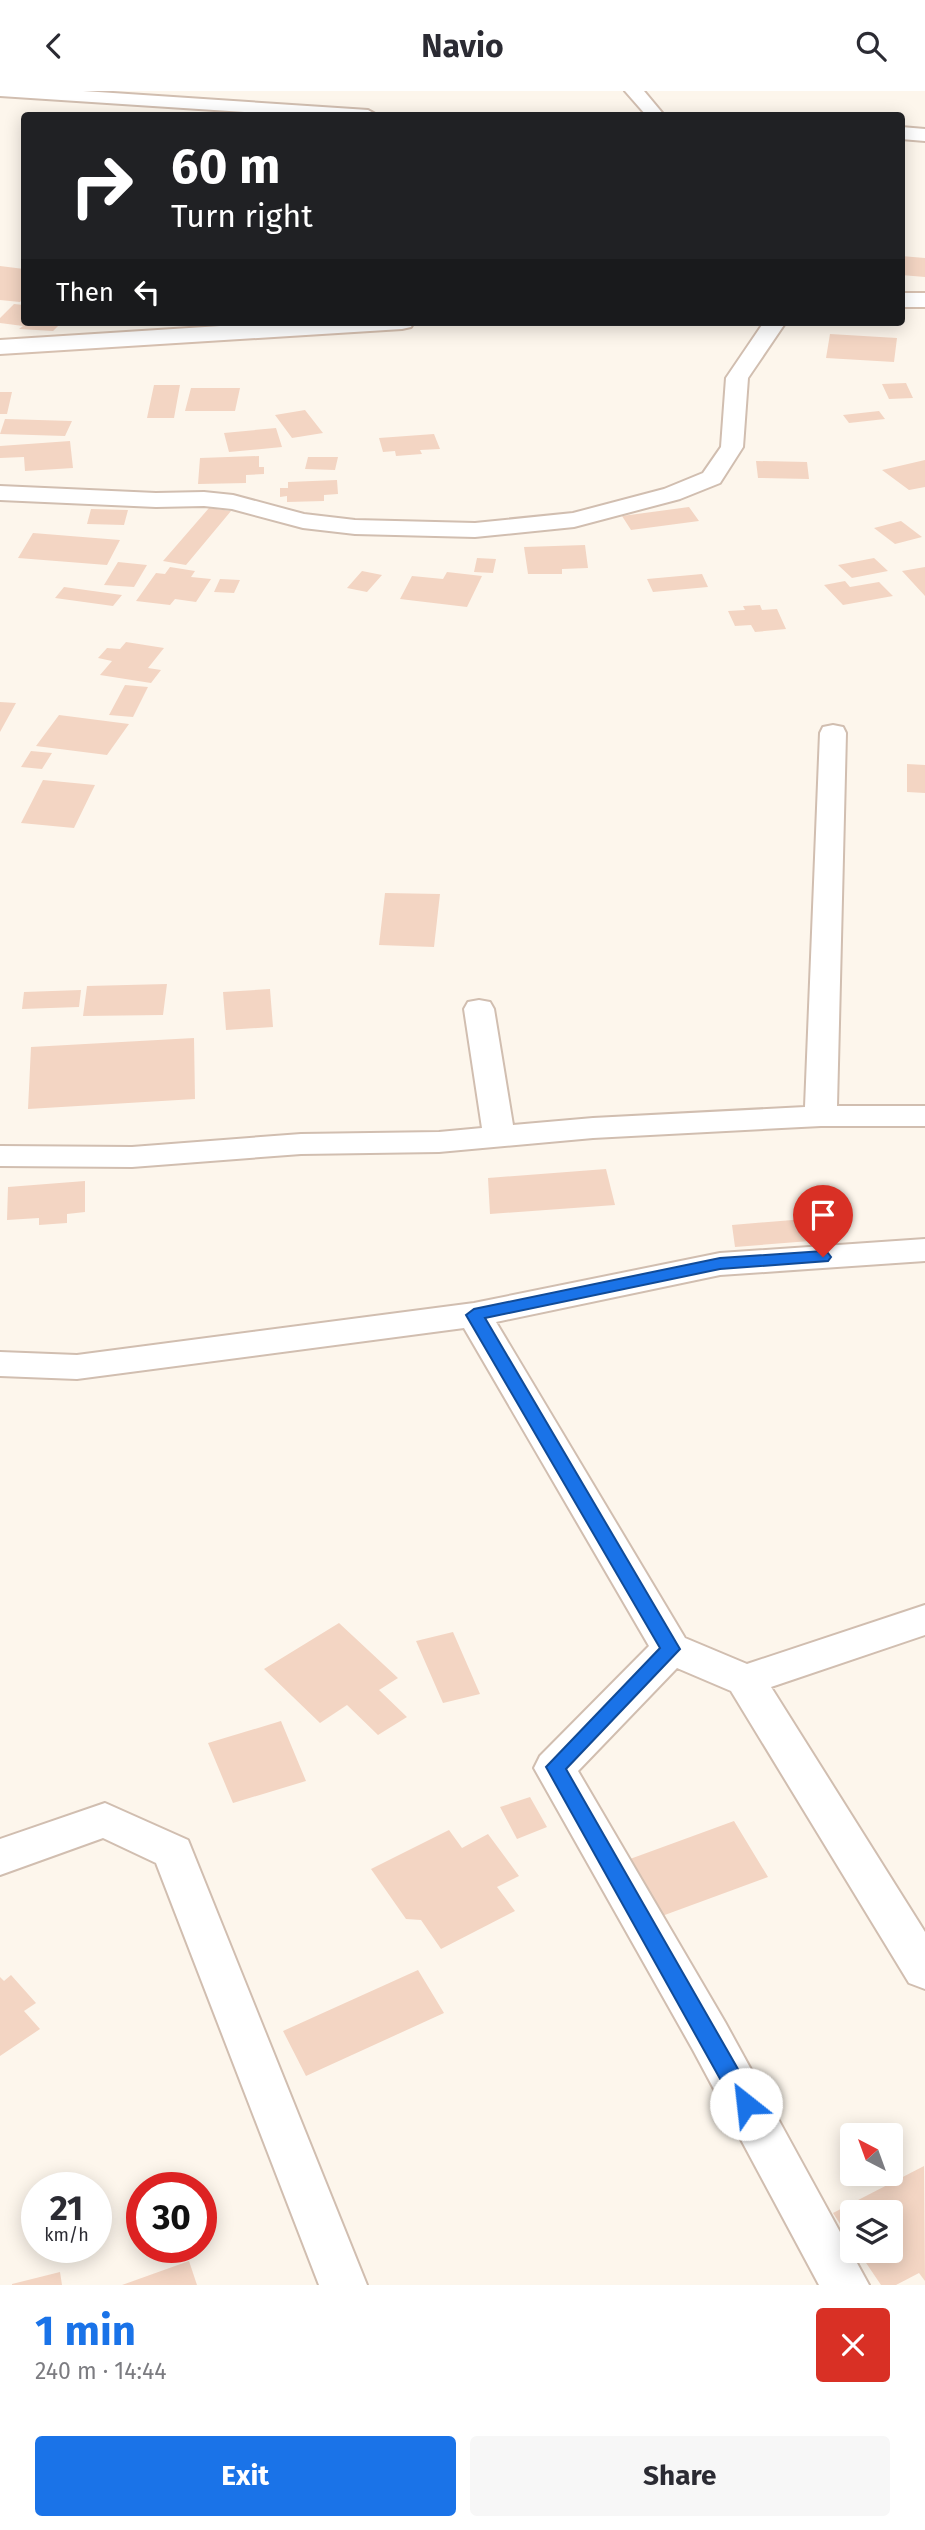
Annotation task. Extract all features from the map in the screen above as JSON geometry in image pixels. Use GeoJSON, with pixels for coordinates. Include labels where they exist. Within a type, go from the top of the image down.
{"type":"FeatureCollection","features":[{"type":"Feature","properties":{"kind":"street"},"geometry":{"type":"LineString","coordinates":[[634,91],[652,112]]}},
{"type":"Feature","properties":{"kind":"street"},"geometry":{"type":"LineString","coordinates":[[0,92],[320,112]]}},
{"type":"Feature","properties":{"kind":"street"},"geometry":{"type":"LineString","coordinates":[[905,134],[925,135]]}},
{"type":"Feature","properties":{"kind":"street"},"geometry":{"type":"LineString","coordinates":[[905,300],[925,300]]}},
{"type":"Feature","properties":{"kind":"street"},"geometry":{"type":"LineString","coordinates":[[0,347],[338,326]]}},
{"type":"Feature","properties":{"kind":"street"},"geometry":{"type":"LineString","coordinates":[[0,493],[213,500],[233,502],[303,521],[355,527],[475,530],[574,520],[672,493],[712,478],[732,447],[737,378],[772,326]]}},
{"type":"Feature","properties":{"kind":"street"},"geometry":{"type":"LineString","coordinates":[[821,1116],[833,733]]}},
{"type":"Feature","properties":{"kind":"street"},"geometry":{"type":"LineString","coordinates":[[480,1009],[499,1136]]}},
{"type":"Feature","properties":{"kind":"street"},"geometry":{"type":"LineString","coordinates":[[0,1156],[132,1157],[301,1144],[439,1142],[821,1116],[925,1116]]}},
{"type":"Feature","properties":{"kind":"street"},"geometry":{"type":"LineString","coordinates":[[0,1364],[76,1367],[474,1315],[720,1264],[925,1250]]}},
{"type":"Feature","properties":{"kind":"street"},"geometry":{"type":"LineString","coordinates":[[474,1315],[671,1649],[745,1679],[925,1970]]}},
{"type":"Feature","properties":{"kind":"street"},"geometry":{"type":"LineString","coordinates":[[745,1679],[925,1620]]}},
{"type":"Feature","properties":{"kind":"street"},"geometry":{"type":"LineString","coordinates":[[671,1649],[555,1767],[709,2036],[845,2285]]}},
{"type":"Feature","properties":{"kind":"street"},"geometry":{"type":"LineString","coordinates":[[0,1857],[105,1821],[173,1853],[343,2285]]}},
{"type":"Feature","properties":{"kind":"building"},"geometry":{"type":"Polygon","coordinates":[[[905,256],[925,258],[925,277],[905,275],[905,256]]]}},
{"type":"Feature","properties":{"kind":"building"},"geometry":{"type":"Polygon","coordinates":[[[0,266],[21,269],[21,301],[0,300],[0,266]]]}},
{"type":"Feature","properties":{"kind":"building"},"geometry":{"type":"Polygon","coordinates":[[[14,304],[21,305],[21,326],[0,323],[0,318],[14,304]]]}},
{"type":"Feature","properties":{"kind":"building"},"geometry":{"type":"Polygon","coordinates":[[[23,326],[58,326],[53,331],[19,329],[23,326]]]}},
{"type":"Feature","properties":{"kind":"building"},"geometry":{"type":"Polygon","coordinates":[[[830,334],[897,338],[894,362],[826,358],[830,334]]]}},
{"type":"Feature","properties":{"kind":"building"},"geometry":{"type":"Polygon","coordinates":[[[906,383],[913,398],[889,399],[882,384],[906,383]]]}},
{"type":"Feature","properties":{"kind":"building"},"geometry":{"type":"Polygon","coordinates":[[[154,385],[180,385],[174,418],[147,418],[154,385]]]}},
{"type":"Feature","properties":{"kind":"building"},"geometry":{"type":"Polygon","coordinates":[[[191,388],[240,388],[235,411],[185,411],[191,388]]]}},
{"type":"Feature","properties":{"kind":"building"},"geometry":{"type":"Polygon","coordinates":[[[0,392],[12,392],[7,414],[0,414],[0,392]]]}},
{"type":"Feature","properties":{"kind":"building"},"geometry":{"type":"Polygon","coordinates":[[[305,410],[323,433],[292,438],[275,415],[305,410]]]}},
{"type":"Feature","properties":{"kind":"building"},"geometry":{"type":"Polygon","coordinates":[[[879,411],[885,419],[849,423],[843,415],[879,411]]]}},
{"type":"Feature","properties":{"kind":"building"},"geometry":{"type":"Polygon","coordinates":[[[5,419],[72,421],[65,436],[0,434],[5,419]]]}},
{"type":"Feature","properties":{"kind":"building"},"geometry":{"type":"Polygon","coordinates":[[[276,428],[282,447],[229,452],[224,433],[276,428]]]}},
{"type":"Feature","properties":{"kind":"building"},"geometry":{"type":"Polygon","coordinates":[[[434,434],[440,449],[420,450],[422,454],[396,456],[395,451],[383,452],[379,438],[434,434]]]}},
{"type":"Feature","properties":{"kind":"building"},"geometry":{"type":"Polygon","coordinates":[[[70,441],[73,468],[25,471],[24,457],[0,458],[0,446],[70,441]]]}},
{"type":"Feature","properties":{"kind":"building"},"geometry":{"type":"Polygon","coordinates":[[[259,456],[259,467],[264,467],[264,474],[246,475],[246,483],[198,484],[200,458],[259,456]]]}},
{"type":"Feature","properties":{"kind":"building"},"geometry":{"type":"Polygon","coordinates":[[[308,457],[338,457],[335,470],[305,469],[308,457]]]}},
{"type":"Feature","properties":{"kind":"building"},"geometry":{"type":"Polygon","coordinates":[[[925,460],[925,487],[909,490],[882,470],[925,460]]]}},
{"type":"Feature","properties":{"kind":"building"},"geometry":{"type":"Polygon","coordinates":[[[756,461],[807,462],[809,479],[758,478],[756,461]]]}},
{"type":"Feature","properties":{"kind":"building"},"geometry":{"type":"Polygon","coordinates":[[[337,480],[338,494],[324,495],[324,501],[287,502],[287,496],[280,497],[280,488],[288,488],[288,482],[337,480]]]}},
{"type":"Feature","properties":{"kind":"building"},"geometry":{"type":"Polygon","coordinates":[[[689,507],[699,521],[631,530],[622,516],[689,507]]]}},
{"type":"Feature","properties":{"kind":"building"},"geometry":{"type":"Polygon","coordinates":[[[209,508],[231,511],[186,565],[163,561],[209,508]]]}},
{"type":"Feature","properties":{"kind":"building"},"geometry":{"type":"Polygon","coordinates":[[[91,509],[128,510],[124,525],[87,524],[91,509]]]}},
{"type":"Feature","properties":{"kind":"building"},"geometry":{"type":"Polygon","coordinates":[[[901,521],[922,537],[895,544],[874,528],[901,521]]]}},
{"type":"Feature","properties":{"kind":"building"},"geometry":{"type":"Polygon","coordinates":[[[33,533],[120,540],[107,565],[18,558],[33,533]]]}},
{"type":"Feature","properties":{"kind":"building"},"geometry":{"type":"Polygon","coordinates":[[[585,545],[588,568],[562,569],[562,574],[528,574],[524,547],[585,545]]]}},
{"type":"Feature","properties":{"kind":"building"},"geometry":{"type":"Polygon","coordinates":[[[477,558],[496,559],[493,573],[474,572],[477,558]]]}},
{"type":"Feature","properties":{"kind":"building"},"geometry":{"type":"Polygon","coordinates":[[[874,558],[888,571],[852,578],[838,565],[874,558]]]}},
{"type":"Feature","properties":{"kind":"building"},"geometry":{"type":"Polygon","coordinates":[[[118,562],[147,565],[134,587],[104,585],[118,562]]]}},
{"type":"Feature","properties":{"kind":"building"},"geometry":{"type":"Polygon","coordinates":[[[170,567],[195,571],[191,577],[211,579],[196,602],[175,599],[170,605],[136,601],[156,573],[165,574],[170,567]]]}},
{"type":"Feature","properties":{"kind":"building"},"geometry":{"type":"Polygon","coordinates":[[[925,567],[925,596],[902,571],[925,567]]]}},
{"type":"Feature","properties":{"kind":"building"},"geometry":{"type":"Polygon","coordinates":[[[362,571],[382,575],[367,592],[347,588],[362,571]]]}},
{"type":"Feature","properties":{"kind":"building"},"geometry":{"type":"Polygon","coordinates":[[[447,572],[482,576],[467,607],[400,599],[412,576],[443,579],[447,572]]]}},
{"type":"Feature","properties":{"kind":"building"},"geometry":{"type":"Polygon","coordinates":[[[702,574],[708,587],[653,592],[647,579],[702,574]]]}},
{"type":"Feature","properties":{"kind":"building"},"geometry":{"type":"Polygon","coordinates":[[[220,579],[240,580],[234,593],[214,592],[220,579]]]}},
{"type":"Feature","properties":{"kind":"building"},"geometry":{"type":"Polygon","coordinates":[[[845,581],[850,587],[879,582],[893,596],[843,605],[824,585],[845,581]]]}},
{"type":"Feature","properties":{"kind":"building"},"geometry":{"type":"Polygon","coordinates":[[[64,587],[122,595],[113,606],[55,598],[64,587]]]}},
{"type":"Feature","properties":{"kind":"building"},"geometry":{"type":"Polygon","coordinates":[[[760,605],[762,610],[777,609],[786,629],[755,632],[751,625],[735,626],[728,611],[745,610],[743,606],[760,605]]]}},
{"type":"Feature","properties":{"kind":"building"},"geometry":{"type":"Polygon","coordinates":[[[126,642],[164,648],[148,668],[161,670],[151,683],[100,675],[112,661],[98,658],[107,648],[120,649],[126,642]]]}},
{"type":"Feature","properties":{"kind":"building"},"geometry":{"type":"Polygon","coordinates":[[[125,685],[148,687],[133,717],[109,715],[125,685]]]}},
{"type":"Feature","properties":{"kind":"building"},"geometry":{"type":"Polygon","coordinates":[[[0,702],[16,703],[0,732],[0,702]]]}},
{"type":"Feature","properties":{"kind":"building"},"geometry":{"type":"Polygon","coordinates":[[[59,715],[129,724],[107,755],[36,746],[59,715]]]}},
{"type":"Feature","properties":{"kind":"building"},"geometry":{"type":"Polygon","coordinates":[[[31,751],[52,753],[42,769],[21,767],[31,751]]]}},
{"type":"Feature","properties":{"kind":"building"},"geometry":{"type":"Polygon","coordinates":[[[907,764],[925,765],[925,793],[907,792],[907,764]]]}},
{"type":"Feature","properties":{"kind":"building"},"geometry":{"type":"Polygon","coordinates":[[[43,780],[95,785],[74,828],[21,823],[43,780]]]}},
{"type":"Feature","properties":{"kind":"building"},"geometry":{"type":"Polygon","coordinates":[[[385,893],[440,894],[434,947],[379,945],[385,893]]]}},
{"type":"Feature","properties":{"kind":"building"},"geometry":{"type":"Polygon","coordinates":[[[167,984],[163,1015],[83,1016],[87,986],[167,984]]]}},
{"type":"Feature","properties":{"kind":"building"},"geometry":{"type":"Polygon","coordinates":[[[270,989],[273,1027],[226,1030],[223,992],[270,989]]]}},
{"type":"Feature","properties":{"kind":"building"},"geometry":{"type":"Polygon","coordinates":[[[81,990],[79,1007],[22,1009],[24,992],[81,990]]]}},
{"type":"Feature","properties":{"kind":"building"},"geometry":{"type":"Polygon","coordinates":[[[194,1038],[195,1099],[28,1109],[31,1047],[194,1038]]]}},
{"type":"Feature","properties":{"kind":"building"},"geometry":{"type":"Polygon","coordinates":[[[606,1169],[615,1205],[490,1214],[488,1178],[606,1169]]]}},
{"type":"Feature","properties":{"kind":"building"},"geometry":{"type":"Polygon","coordinates":[[[85,1181],[85,1212],[67,1214],[67,1223],[39,1225],[39,1218],[7,1220],[8,1187],[85,1181]]]}},
{"type":"Feature","properties":{"kind":"building"},"geometry":{"type":"Polygon","coordinates":[[[805,1219],[810,1241],[735,1247],[732,1225],[805,1219]]]}},
{"type":"Feature","properties":{"kind":"building"},"geometry":{"type":"Polygon","coordinates":[[[339,1623],[398,1678],[379,1690],[407,1717],[378,1735],[347,1705],[320,1723],[264,1669],[339,1623]]]}},
{"type":"Feature","properties":{"kind":"building"},"geometry":{"type":"Polygon","coordinates":[[[453,1632],[480,1694],[443,1703],[416,1641],[453,1632]]]}},
{"type":"Feature","properties":{"kind":"building"},"geometry":{"type":"Polygon","coordinates":[[[281,1721],[306,1781],[233,1803],[208,1743],[281,1721]]]}},
{"type":"Feature","properties":{"kind":"building"},"geometry":{"type":"Polygon","coordinates":[[[530,1797],[547,1827],[517,1839],[500,1807],[530,1797]]]}},
{"type":"Feature","properties":{"kind":"building"},"geometry":{"type":"Polygon","coordinates":[[[734,1821],[768,1877],[662,1916],[630,1859],[734,1821]]]}},
{"type":"Feature","properties":{"kind":"building"},"geometry":{"type":"Polygon","coordinates":[[[449,1830],[462,1848],[488,1834],[519,1876],[497,1887],[515,1911],[441,1949],[421,1920],[406,1919],[371,1869],[449,1830]]]}},
{"type":"Feature","properties":{"kind":"building"},"geometry":{"type":"Polygon","coordinates":[[[418,1970],[444,2013],[306,2076],[283,2031],[418,1970]]]}},
{"type":"Feature","properties":{"kind":"building"},"geometry":{"type":"Polygon","coordinates":[[[11,1975],[36,2003],[24,2011],[40,2029],[0,2056],[0,1977],[4,1981],[11,1975]]]}},
{"type":"Feature","properties":{"kind":"building"},"geometry":{"type":"Polygon","coordinates":[[[924,2166],[925,2281],[919,2273],[896,2285],[881,2285],[866,2263],[903,2263],[903,2200],[858,2200],[885,2186],[903,2186],[903,2177],[924,2166]]]}},
{"type":"Feature","properties":{"kind":"building"},"geometry":{"type":"Polygon","coordinates":[[[840,2209],[840,2224],[833,2213],[840,2209]]]}},
{"type":"Feature","properties":{"kind":"building"},"geometry":{"type":"Polygon","coordinates":[[[190,2263],[197,2285],[122,2285],[190,2263]]]}},
{"type":"Feature","properties":{"kind":"building"},"geometry":{"type":"Polygon","coordinates":[[[60,2272],[62,2285],[12,2285],[12,2284],[60,2272]]]}},
{"type":"Feature","properties":{"kind":"route"},"geometry":{"type":"LineString","coordinates":[[746,2104],[555,1767],[671,1649],[474,1315],[720,1264],[823,1257]]}}]}
